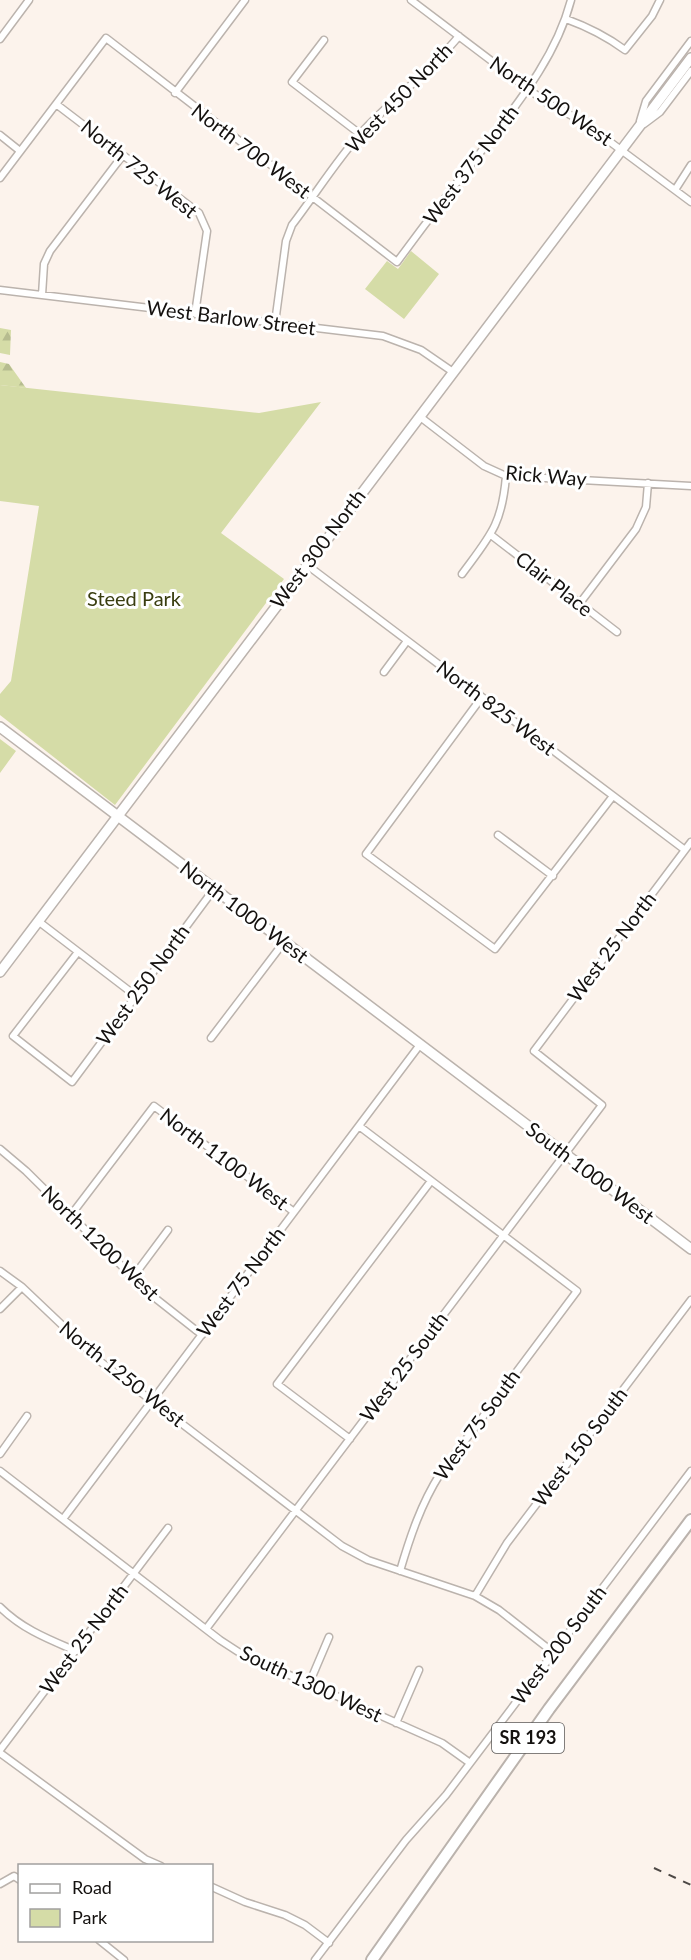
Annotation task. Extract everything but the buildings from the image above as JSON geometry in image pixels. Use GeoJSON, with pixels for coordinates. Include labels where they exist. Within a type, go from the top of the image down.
{"type":"FeatureCollection","features":[{"type":"Feature","properties":{"kind":"main road","name":"West 300 North"},"geometry":{"type":"LineString","coordinates":[[0,972],[622,149],[687,70],[691,58]]}},
{"type":"Feature","properties":{"kind":"main road","name":"North 1000 West"},"geometry":{"type":"LineString","coordinates":[[0,727],[489,1097]]}},
{"type":"Feature","properties":{"kind":"main road","name":"South 1000 West"},"geometry":{"type":"LineString","coordinates":[[489,1097],[691,1249]]}},
{"type":"Feature","properties":{"kind":"main road","name":"SR 193"},"geometry":{"type":"LineString","coordinates":[[372,1960],[542,1718],[691,1520]]}},
{"type":"Feature","properties":{"kind":"street"},"geometry":{"type":"LineString","coordinates":[[0,39],[30,0]]}},
{"type":"Feature","properties":{"kind":"street"},"geometry":{"type":"LineString","coordinates":[[175,93],[245,0]]}},
{"type":"Feature","properties":{"kind":"street","name":"North 500 West"},"geometry":{"type":"LineString","coordinates":[[411,0],[547,103],[579,118],[691,202]]}},
{"type":"Feature","properties":{"kind":"street","name":"West 375 North"},"geometry":{"type":"LineString","coordinates":[[397,262],[529,89],[566,19],[571,0]]}},
{"type":"Feature","properties":{"kind":"street"},"geometry":{"type":"LineString","coordinates":[[566,19],[594,30],[625,50],[652,15],[660,0]]}},
{"type":"Feature","properties":{"kind":"street","name":"West 450 North"},"geometry":{"type":"LineString","coordinates":[[275,323],[288,233],[360,134],[432,66],[459,36]]}},
{"type":"Feature","properties":{"kind":"street","name":"North 700 West"},"geometry":{"type":"LineString","coordinates":[[56,104],[106,38],[397,262]]}},
{"type":"Feature","properties":{"kind":"street"},"geometry":{"type":"LineString","coordinates":[[324,40],[292,82],[360,134]]}},
{"type":"Feature","properties":{"kind":"street","name":"West 300 North"},"geometry":{"type":"LineString","coordinates":[[638,128],[646,101],[691,42]]}},
{"type":"Feature","properties":{"kind":"street"},"geometry":{"type":"LineString","coordinates":[[0,178],[56,104]]}},
{"type":"Feature","properties":{"kind":"street","name":"North 725 West"},"geometry":{"type":"LineString","coordinates":[[56,104],[199,213],[207,231],[195,314]]}},
{"type":"Feature","properties":{"kind":"street"},"geometry":{"type":"LineString","coordinates":[[0,135],[20,151]]}},
{"type":"Feature","properties":{"kind":"street"},"geometry":{"type":"LineString","coordinates":[[42,295],[44,264],[50,251],[123,155]]}},
{"type":"Feature","properties":{"kind":"street"},"geometry":{"type":"LineString","coordinates":[[675,190],[691,165]]}},
{"type":"Feature","properties":{"kind":"street","name":"West Barlow Street"},"geometry":{"type":"LineString","coordinates":[[0,290],[383,336],[421,350],[453,372]]}},
{"type":"Feature","properties":{"kind":"street","name":"Rick Way"},"geometry":{"type":"LineString","coordinates":[[419,416],[484,466],[506,476],[691,486]]}},
{"type":"Feature","properties":{"kind":"street"},"geometry":{"type":"LineString","coordinates":[[462,573],[491,535],[502,508],[506,476]]}},
{"type":"Feature","properties":{"kind":"street"},"geometry":{"type":"LineString","coordinates":[[580,603],[636,529],[646,507],[648,483]]}},
{"type":"Feature","properties":{"kind":"street","name":"Clair Place"},"geometry":{"type":"LineString","coordinates":[[491,535],[617,632]]}},
{"type":"Feature","properties":{"kind":"street","name":"North 825 West"},"geometry":{"type":"LineString","coordinates":[[307,565],[685,850]]}},
{"type":"Feature","properties":{"kind":"street"},"geometry":{"type":"LineString","coordinates":[[384,672],[407,641]]}},
{"type":"Feature","properties":{"kind":"street"},"geometry":{"type":"LineString","coordinates":[[482,697],[366,854],[495,949],[613,796]]}},
{"type":"Feature","properties":{"kind":"street"},"geometry":{"type":"LineString","coordinates":[[498,835],[553,876]]}},
{"type":"Feature","properties":{"kind":"street","name":"West 25 North"},"geometry":{"type":"LineString","coordinates":[[602,1105],[534,1051],[691,842]]}},
{"type":"Feature","properties":{"kind":"street","name":"West 250 North"},"geometry":{"type":"LineString","coordinates":[[78,952],[14,1036],[72,1082],[214,889]]}},
{"type":"Feature","properties":{"kind":"street"},"geometry":{"type":"LineString","coordinates":[[38,921],[136,996]]}},
{"type":"Feature","properties":{"kind":"street"},"geometry":{"type":"LineString","coordinates":[[211,1038],[284,942]]}},
{"type":"Feature","properties":{"kind":"street","name":"West 75 North"},"geometry":{"type":"LineString","coordinates":[[63,1519],[419,1046]]}},
{"type":"Feature","properties":{"kind":"street","name":"West 25 South"},"geometry":{"type":"LineString","coordinates":[[206,1629],[602,1105]]}},
{"type":"Feature","properties":{"kind":"street","name":"North 1100 West"},"geometry":{"type":"LineString","coordinates":[[71,1215],[154,1106],[294,1212]]}},
{"type":"Feature","properties":{"kind":"street"},"geometry":{"type":"LineString","coordinates":[[359,1126],[503,1235]]}},
{"type":"Feature","properties":{"kind":"street","name":"North 1200 West"},"geometry":{"type":"LineString","coordinates":[[0,1149],[26,1171],[164,1306],[202,1335]]}},
{"type":"Feature","properties":{"kind":"street"},"geometry":{"type":"LineString","coordinates":[[350,1439],[277,1384],[431,1181]]}},
{"type":"Feature","properties":{"kind":"street"},"geometry":{"type":"LineString","coordinates":[[133,1277],[168,1230]]}},
{"type":"Feature","properties":{"kind":"street","name":"West 75 South"},"geometry":{"type":"LineString","coordinates":[[400,1571],[426,1496],[577,1291],[503,1235]]}},
{"type":"Feature","properties":{"kind":"street","name":"North 1250 West"},"geometry":{"type":"LineString","coordinates":[[0,1271],[22,1287],[101,1362],[342,1546],[368,1560],[475,1596],[499,1610],[554,1653]]}},
{"type":"Feature","properties":{"kind":"street"},"geometry":{"type":"LineString","coordinates":[[0,1309],[22,1287]]}},
{"type":"Feature","properties":{"kind":"street","name":"West 150 South"},"geometry":{"type":"LineString","coordinates":[[475,1596],[507,1543],[691,1300]]}},
{"type":"Feature","properties":{"kind":"street"},"geometry":{"type":"LineString","coordinates":[[0,1454],[27,1416]]}},
{"type":"Feature","properties":{"kind":"street","name":"South 1300 West"},"geometry":{"type":"LineString","coordinates":[[0,1471],[240,1653],[442,1743],[470,1763]]}},
{"type":"Feature","properties":{"kind":"street","name":"West 200 South"},"geometry":{"type":"LineString","coordinates":[[315,1960],[406,1840],[446,1795],[691,1471]]}},
{"type":"Feature","properties":{"kind":"street","name":"West 25 North"},"geometry":{"type":"LineString","coordinates":[[0,1751],[168,1528]]}},
{"type":"Feature","properties":{"kind":"street"},"geometry":{"type":"LineString","coordinates":[[0,1607],[13,1620],[30,1630],[76,1651]]}},
{"type":"Feature","properties":{"kind":"street"},"geometry":{"type":"LineString","coordinates":[[309,1684],[329,1637]]}},
{"type":"Feature","properties":{"kind":"street"},"geometry":{"type":"LineString","coordinates":[[396,1723],[419,1670]]}},
{"type":"Feature","properties":{"kind":"street"},"geometry":{"type":"LineString","coordinates":[[0,1751],[145,1859],[156,1864]]}},
{"type":"Feature","properties":{"kind":"street"},"geometry":{"type":"LineString","coordinates":[[0,1884],[17,1878]]}},
{"type":"Feature","properties":{"kind":"street"},"geometry":{"type":"LineString","coordinates":[[213,1887],[244,1902],[285,1915],[305,1925],[328,1943]]}},
{"type":"Feature","properties":{"kind":"street"},"geometry":{"type":"LineString","coordinates":[[100,1942],[124,1960]]}},
{"type":"Feature","properties":{"kind":"green space"},"geometry":{"type":"Polygon","coordinates":[[[411,251],[439,274],[404,319],[365,289],[387,261],[398,269],[411,251]]]}},
{"type":"Feature","properties":{"kind":"green space"},"geometry":{"type":"Polygon","coordinates":[[[0,328],[11,330],[10,355],[0,353],[0,328]]]}},
{"type":"Feature","properties":{"kind":"green space"},"geometry":{"type":"Polygon","coordinates":[[[0,362],[9,364],[26,388],[0,385],[0,362]]]}},
{"type":"Feature","properties":{"kind":"green space","name":"Steed Park"},"geometry":{"type":"Polygon","coordinates":[[[0,385],[259,413],[321,402],[221,533],[284,579],[115,805],[0,715],[0,694],[11,681],[39,506],[0,501],[0,385]]]}},
{"type":"Feature","properties":{"kind":"green space"},"geometry":{"type":"Polygon","coordinates":[[[0,739],[16,751],[0,773],[0,739]]]}},
{"type":"Feature","properties":{"kind":"railway"},"geometry":{"type":"LineString","coordinates":[[654,1868],[691,1885]]}}]}
